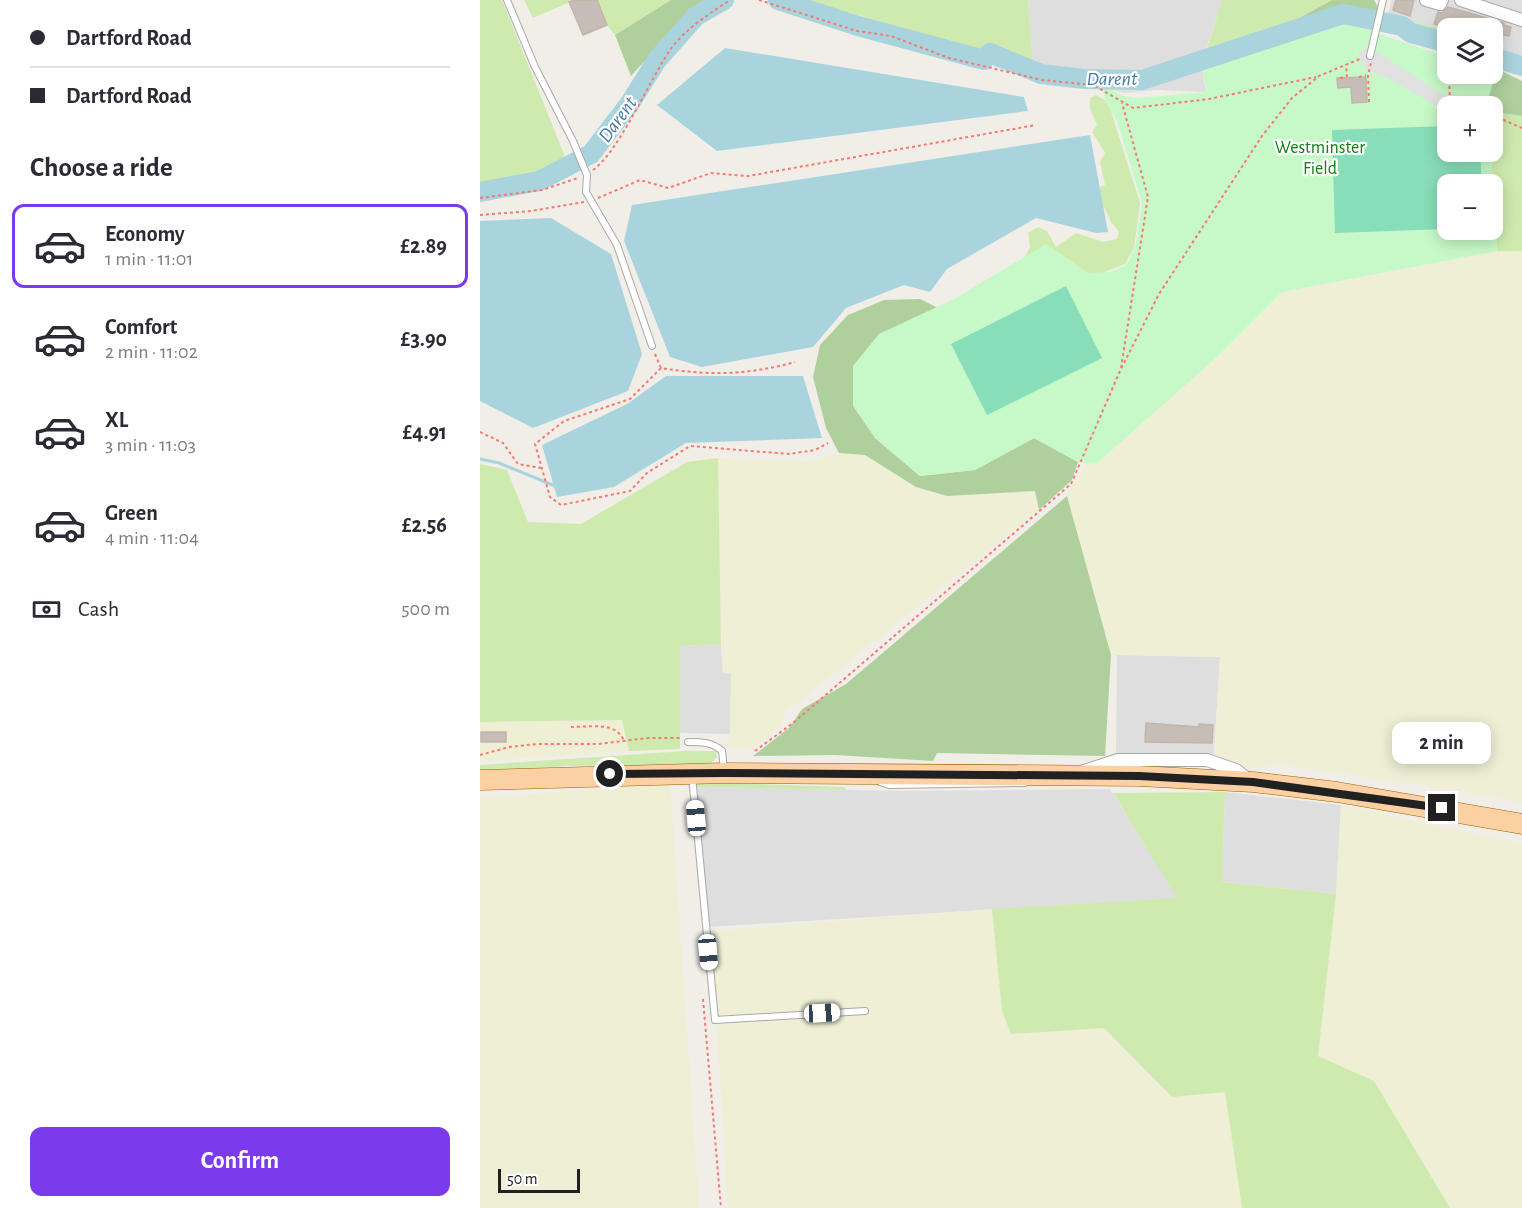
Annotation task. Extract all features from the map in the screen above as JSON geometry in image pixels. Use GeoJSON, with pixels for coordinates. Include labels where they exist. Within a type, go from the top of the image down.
{"type":"FeatureCollection","features":[{"type":"Feature","properties":{"kind":"main road"},"geometry":{"type":"LineString","coordinates":[[480,780],[691,773],[854,773],[1065,775],[1253,782],[1430,806],[1522,824]]}},
{"type":"Feature","properties":{"kind":"street"},"geometry":{"type":"LineString","coordinates":[[1426,0],[1440,4],[1442,0]]}},
{"type":"Feature","properties":{"kind":"street"},"geometry":{"type":"LineString","coordinates":[[1461,0],[1522,20]]}},
{"type":"Feature","properties":{"kind":"lane"},"geometry":{"type":"LineString","coordinates":[[507,0],[534,67],[573,141],[586,174],[586,192],[617,245],[652,346]]}},
{"type":"Feature","properties":{"kind":"lane"},"geometry":{"type":"LineString","coordinates":[[1371,56],[1383,0]]}},
{"type":"Feature","properties":{"kind":"lane"},"geometry":{"type":"LineString","coordinates":[[688,742],[710,743],[722,750],[724,773]]}},
{"type":"Feature","properties":{"kind":"lane"},"geometry":{"type":"LineString","coordinates":[[691,773],[714,1020],[865,1011]]}},
{"type":"Feature","properties":{"kind":"path"},"geometry":{"type":"LineString","coordinates":[[480,198],[542,190],[586,174],[600,165],[671,49],[694,26],[730,0]]}},
{"type":"Feature","properties":{"kind":"path"},"geometry":{"type":"LineString","coordinates":[[759,0],[857,31],[891,36],[949,58],[1042,80],[1093,85],[1132,108],[1209,99],[1319,76],[1371,56],[1368,75],[1369,102]]}},
{"type":"Feature","properties":{"kind":"path"},"geometry":{"type":"LineString","coordinates":[[1340,78],[1347,77],[1346,64]]}},
{"type":"Feature","properties":{"kind":"path"},"geometry":{"type":"LineString","coordinates":[[1359,77],[1368,75]]}},
{"type":"Feature","properties":{"kind":"path"},"geometry":{"type":"LineString","coordinates":[[755,751],[793,723],[1071,484],[1120,370],[1159,294],[1262,136],[1292,98],[1319,76]]}},
{"type":"Feature","properties":{"kind":"path"},"geometry":{"type":"LineString","coordinates":[[1120,370],[1148,197],[1122,102]]}},
{"type":"Feature","properties":{"kind":"path"},"geometry":{"type":"LineString","coordinates":[[1503,120],[1522,129]]}},
{"type":"Feature","properties":{"kind":"path"},"geometry":{"type":"LineString","coordinates":[[480,215],[531,211],[592,201],[640,180],[668,188],[711,173],[748,176],[1036,125]]}},
{"type":"Feature","properties":{"kind":"path"},"geometry":{"type":"LineString","coordinates":[[652,346],[661,368]]}},
{"type":"Feature","properties":{"kind":"path"},"geometry":{"type":"LineString","coordinates":[[661,368],[691,373],[759,372],[795,362]]}},
{"type":"Feature","properties":{"kind":"path"},"geometry":{"type":"LineString","coordinates":[[661,368],[630,399],[564,421],[535,444],[550,497],[561,505],[630,491],[647,473],[690,446],[789,454],[815,450],[828,443]]}},
{"type":"Feature","properties":{"kind":"path"},"geometry":{"type":"LineString","coordinates":[[480,432],[503,442],[518,464],[543,468]]}},
{"type":"Feature","properties":{"kind":"path"},"geometry":{"type":"LineString","coordinates":[[571,727],[613,728],[620,732],[624,741]]}},
{"type":"Feature","properties":{"kind":"path"},"geometry":{"type":"LineString","coordinates":[[480,755],[518,746],[598,744],[679,737],[688,742]]}},
{"type":"Feature","properties":{"kind":"path"},"geometry":{"type":"LineString","coordinates":[[703,997],[721,1208]]}},
{"type":"Feature","properties":{"kind":"shaded area"},"geometry":{"type":"Polygon","coordinates":[[[1028,0],[1222,0],[1201,64],[1206,92],[1158,90],[1124,93],[1033,66],[1028,0]]]}},
{"type":"Feature","properties":{"kind":"shaded area"},"geometry":{"type":"Polygon","coordinates":[[[1392,0],[1522,0],[1522,55],[1503,51],[1503,18],[1437,18],[1437,28],[1387,16],[1392,0]]]}},
{"type":"Feature","properties":{"kind":"shaded area"},"geometry":{"type":"Polygon","coordinates":[[[1368,49],[1379,53],[1445,96],[1437,96],[1437,106],[1388,78],[1368,71],[1358,51],[1368,49]]]}},
{"type":"Feature","properties":{"kind":"shaded area"},"geometry":{"type":"Polygon","coordinates":[[[721,644],[723,673],[731,673],[730,734],[679,733],[680,646],[721,644]]]}},
{"type":"Feature","properties":{"kind":"shaded area"},"geometry":{"type":"Polygon","coordinates":[[[1117,655],[1220,657],[1214,754],[1116,753],[1117,655]]]}},
{"type":"Feature","properties":{"kind":"shaded area"},"geometry":{"type":"Polygon","coordinates":[[[697,787],[904,791],[1110,789],[1178,898],[709,927],[697,787]]]}},
{"type":"Feature","properties":{"kind":"shaded area"},"geometry":{"type":"Polygon","coordinates":[[[1225,792],[1341,805],[1336,894],[1222,882],[1225,792]]]}},
{"type":"Feature","properties":{"kind":"green space"},"geometry":{"type":"Polygon","coordinates":[[[480,0],[502,0],[566,159],[535,173],[480,182],[480,0]]]}},
{"type":"Feature","properties":{"kind":"green space"},"geometry":{"type":"Polygon","coordinates":[[[524,0],[575,0],[533,18],[524,0]]]}},
{"type":"Feature","properties":{"kind":"green space"},"geometry":{"type":"Polygon","coordinates":[[[597,0],[671,0],[615,35],[607,25],[597,0]]]}},
{"type":"Feature","properties":{"kind":"green space"},"geometry":{"type":"Polygon","coordinates":[[[671,0],[707,0],[678,25],[631,76],[615,35],[671,0]]]}},
{"type":"Feature","properties":{"kind":"green space"},"geometry":{"type":"Polygon","coordinates":[[[806,0],[1028,0],[1033,66],[1032,66],[806,0]]]}},
{"type":"Feature","properties":{"kind":"green space"},"geometry":{"type":"Polygon","coordinates":[[[1222,0],[1332,0],[1283,27],[1205,54],[1222,0]]]}},
{"type":"Feature","properties":{"kind":"green space"},"geometry":{"type":"Polygon","coordinates":[[[1332,0],[1374,0],[1378,7],[1376,14],[1357,9],[1283,27],[1332,0]]]}},
{"type":"Feature","properties":{"kind":"green space"},"geometry":{"type":"Polygon","coordinates":[[[1385,15],[1437,28],[1437,35],[1398,22],[1383,20],[1385,15]]]}},
{"type":"Feature","properties":{"kind":"green space","name":"Westminster Field"},"geometry":{"type":"Polygon","coordinates":[[[1343,19],[1373,22],[1371,31],[1437,54],[1437,84],[1493,84],[1489,96],[1437,96],[1437,162],[1492,162],[1492,174],[1437,174],[1437,240],[1496,240],[1497,251],[1282,292],[1217,357],[1096,464],[1078,462],[1034,438],[975,470],[920,476],[875,438],[853,406],[853,366],[879,334],[954,299],[1046,244],[1088,273],[1111,272],[1126,265],[1135,248],[1142,203],[1118,124],[1105,98],[1102,85],[1124,96],[1136,98],[1207,92],[1201,64],[1343,19]]]}},
{"type":"Feature","properties":{"kind":"green space"},"geometry":{"type":"Polygon","coordinates":[[[1503,72],[1522,81],[1522,116],[1503,113],[1503,96],[1465,96],[1447,84],[1503,84],[1503,72]]]}},
{"type":"Feature","properties":{"kind":"green space"},"geometry":{"type":"Polygon","coordinates":[[[1096,95],[1105,100],[1110,108],[1140,203],[1134,248],[1125,264],[1089,278],[1021,265],[1030,247],[1028,233],[1038,227],[1047,231],[1056,247],[1076,233],[1103,242],[1117,239],[1119,232],[1111,222],[1096,189],[1105,185],[1100,162],[1105,153],[1092,132],[1097,125],[1090,109],[1090,98],[1096,95]]]}},
{"type":"Feature","properties":{"kind":"green space"},"geometry":{"type":"Polygon","coordinates":[[[1503,113],[1522,116],[1522,251],[1497,251],[1496,240],[1503,240],[1503,174],[1492,174],[1492,162],[1503,162],[1503,113]]]}},
{"type":"Feature","properties":{"kind":"green space"},"geometry":{"type":"Polygon","coordinates":[[[1437,126],[1437,162],[1481,162],[1481,174],[1437,174],[1437,229],[1335,233],[1332,130],[1437,126]]]}},
{"type":"Feature","properties":{"kind":"green space"},"geometry":{"type":"Polygon","coordinates":[[[1497,251],[1522,251],[1522,803],[1455,790],[1283,765],[1250,768],[1222,762],[1214,754],[1220,657],[1111,655],[1067,496],[1087,463],[1096,464],[1217,357],[1282,292],[1497,251]]]}},
{"type":"Feature","properties":{"kind":"green space"},"geometry":{"type":"Polygon","coordinates":[[[1066,286],[1102,358],[987,415],[951,344],[1066,286]]]}},
{"type":"Feature","properties":{"kind":"green space"},"geometry":{"type":"Polygon","coordinates":[[[920,299],[946,312],[875,438],[920,476],[975,470],[1034,438],[1078,462],[1072,480],[1039,510],[1035,491],[947,496],[916,487],[865,455],[839,453],[826,428],[813,377],[820,345],[848,315],[884,300],[920,299]]]}},
{"type":"Feature","properties":{"kind":"green space"},"geometry":{"type":"Polygon","coordinates":[[[839,453],[865,455],[916,487],[947,496],[1036,491],[1039,510],[783,714],[782,725],[752,749],[725,746],[730,733],[731,674],[723,673],[721,644],[718,458],[805,462],[839,453]]]}},
{"type":"Feature","properties":{"kind":"green space"},"geometry":{"type":"Polygon","coordinates":[[[718,458],[721,644],[680,646],[680,749],[629,751],[622,720],[480,722],[480,464],[507,470],[528,522],[581,524],[687,462],[718,458]]]}},
{"type":"Feature","properties":{"kind":"green space"},"geometry":{"type":"Polygon","coordinates":[[[1067,496],[1111,655],[1105,756],[937,753],[933,761],[835,755],[753,756],[790,727],[802,709],[846,684],[1067,496]]]}},
{"type":"Feature","properties":{"kind":"green space"},"geometry":{"type":"Polygon","coordinates":[[[622,720],[629,751],[480,761],[480,722],[622,720]]]}},
{"type":"Feature","properties":{"kind":"green space"},"geometry":{"type":"Polygon","coordinates":[[[685,751],[716,751],[717,757],[710,764],[567,766],[480,772],[480,765],[685,751]]]}},
{"type":"Feature","properties":{"kind":"green space"},"geometry":{"type":"Polygon","coordinates":[[[697,782],[844,787],[846,790],[697,787],[697,782]]]}},
{"type":"Feature","properties":{"kind":"green space"},"geometry":{"type":"Polygon","coordinates":[[[670,783],[699,1208],[480,1208],[480,798],[670,783]]]}},
{"type":"Feature","properties":{"kind":"green space"},"geometry":{"type":"Polygon","coordinates":[[[1225,792],[1222,882],[1336,894],[1318,1056],[1374,1081],[1450,1208],[1242,1208],[1225,1092],[1172,1097],[1104,1028],[1011,1034],[1002,1011],[992,909],[1177,898],[1113,793],[1225,792]]]}},
{"type":"Feature","properties":{"kind":"green space"},"geometry":{"type":"Polygon","coordinates":[[[1341,805],[1522,844],[1522,1208],[1450,1208],[1374,1081],[1318,1056],[1336,894],[1341,805]]]}},
{"type":"Feature","properties":{"kind":"green space"},"geometry":{"type":"Polygon","coordinates":[[[992,909],[1002,1011],[1011,1034],[1104,1028],[1172,1097],[1225,1092],[1242,1208],[728,1208],[711,931],[992,909]]]}},
{"type":"Feature","properties":{"kind":"water"},"geometry":{"type":"Polygon","coordinates":[[[725,48],[1024,97],[1028,111],[717,151],[657,105],[725,48]]]}},
{"type":"Feature","properties":{"kind":"water"},"geometry":{"type":"Polygon","coordinates":[[[1090,135],[1108,232],[1096,233],[1036,218],[947,269],[930,292],[904,285],[846,308],[813,347],[702,367],[670,357],[624,241],[632,205],[1090,135]]]}},
{"type":"Feature","properties":{"kind":"water"},"geometry":{"type":"Polygon","coordinates":[[[551,218],[611,254],[642,354],[628,391],[533,428],[480,401],[480,221],[551,218]]]}},
{"type":"Feature","properties":{"kind":"water"},"geometry":{"type":"Polygon","coordinates":[[[666,376],[803,376],[822,438],[686,443],[614,487],[557,497],[542,445],[627,404],[666,376]]]}},
{"type":"Feature","properties":{"kind":"building"},"geometry":{"type":"Polygon","coordinates":[[[597,0],[607,25],[583,35],[569,2],[597,0]]]}},
{"type":"Feature","properties":{"kind":"building"},"geometry":{"type":"Polygon","coordinates":[[[1396,0],[1414,0],[1410,16],[1393,10],[1396,0]]]}},
{"type":"Feature","properties":{"kind":"building"},"geometry":{"type":"Polygon","coordinates":[[[1448,7],[1486,18],[1437,18],[1437,25],[1434,24],[1438,12],[1442,13],[1448,7]]]}},
{"type":"Feature","properties":{"kind":"building"},"geometry":{"type":"Polygon","coordinates":[[[1503,23],[1511,27],[1509,36],[1503,35],[1503,23]]]}},
{"type":"Feature","properties":{"kind":"building"},"geometry":{"type":"Polygon","coordinates":[[[1366,77],[1367,102],[1352,103],[1351,87],[1338,88],[1337,78],[1366,77]]]}},
{"type":"Feature","properties":{"kind":"building"},"geometry":{"type":"Polygon","coordinates":[[[1146,723],[1199,727],[1199,724],[1213,725],[1212,743],[1145,742],[1146,723]]]}},
{"type":"Feature","properties":{"kind":"building"},"geometry":{"type":"Polygon","coordinates":[[[481,732],[506,732],[506,742],[481,742],[481,732]]]}},
{"type":"Feature","properties":{"kind":"waterway","name":"Darent"},"geometry":{"type":"LineString","coordinates":[[480,192],[539,181],[591,154],[630,103],[657,60],[696,16],[724,0]]}},
{"type":"Feature","properties":{"kind":"waterway","name":"Darent"},"geometry":{"type":"LineString","coordinates":[[778,0],[858,26],[984,60],[990,53],[1041,74],[1084,79],[1142,80],[1343,14],[1402,26],[1411,33],[1437,40]]}},
{"type":"Feature","properties":{"kind":"waterway","name":"Darent"},"geometry":{"type":"LineString","coordinates":[[1503,60],[1522,66]]}},
{"type":"Feature","properties":{"kind":"waterway"},"geometry":{"type":"LineString","coordinates":[[480,459],[499,463],[555,486]]}},
{"type":"Feature","properties":{"kind":"route"},"geometry":{"type":"LineString","coordinates":[[610,774],[1139,776],[1253,782],[1442,808]]}}]}
